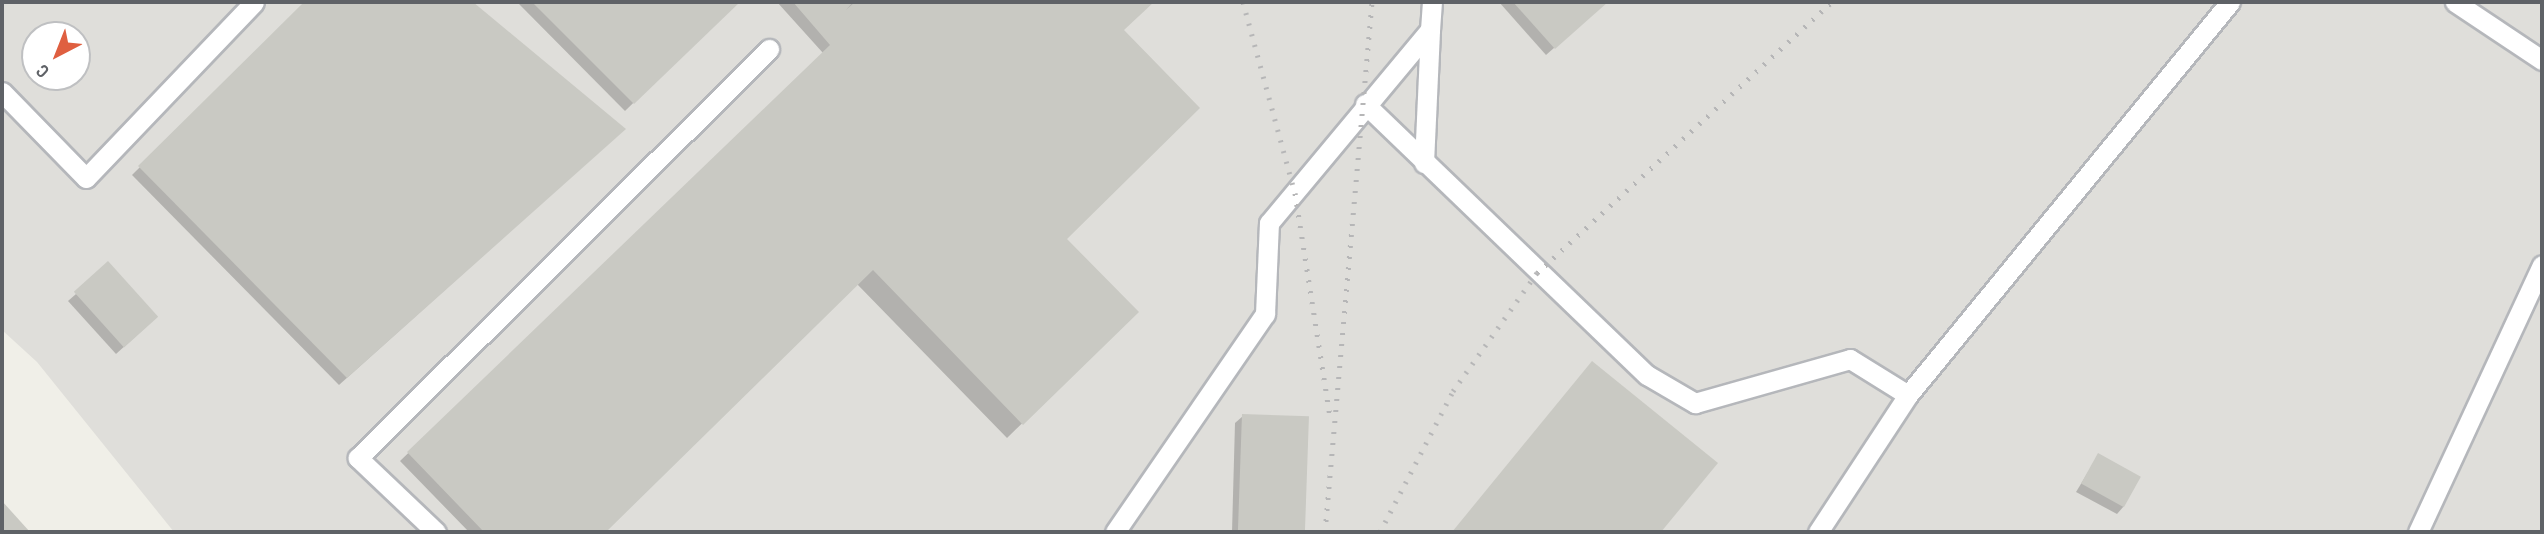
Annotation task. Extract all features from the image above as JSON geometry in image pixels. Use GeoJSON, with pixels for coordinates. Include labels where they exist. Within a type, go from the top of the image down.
{"type":"FeatureCollection","features":[{"type":"Feature","properties":{"kind":"lane"},"geometry":{"type":"LineString","coordinates":[[2,92],[86,178],[254,2]]}},
{"type":"Feature","properties":{"kind":"lane"},"geometry":{"type":"LineString","coordinates":[[1424,163],[1432,2]]}},
{"type":"Feature","properties":{"kind":"lane"},"geometry":{"type":"LineString","coordinates":[[1818,532],[1908,395],[2230,2]]}},
{"type":"Feature","properties":{"kind":"lane"},"geometry":{"type":"LineString","coordinates":[[2455,2],[2542,60]]}},
{"type":"Feature","properties":{"kind":"lane"},"geometry":{"type":"LineString","coordinates":[[1115,532],[1265,314],[1269,223],[1364,104],[1430,30]]}},
{"type":"Feature","properties":{"kind":"lane"},"geometry":{"type":"LineString","coordinates":[[436,532],[358,458],[769,49]]}},
{"type":"Feature","properties":{"kind":"lane"},"geometry":{"type":"LineString","coordinates":[[1364,104],[1647,375],[1695,403],[1850,359],[1908,395]]}},
{"type":"Feature","properties":{"kind":"lane"},"geometry":{"type":"LineString","coordinates":[[2417,532],[2542,265]]}},
{"type":"Feature","properties":{"kind":"shaded area"},"geometry":{"type":"Polygon","coordinates":[[[2,2],[2542,2],[2542,532],[174,532],[37,362],[2,330],[2,2]]]}},
{"type":"Feature","properties":{"kind":"building"},"geometry":{"type":"Polygon","coordinates":[[[304,2],[473,2],[626,129],[347,378],[138,166],[304,2]]]}},
{"type":"Feature","properties":{"kind":"building"},"geometry":{"type":"Polygon","coordinates":[[[532,2],[740,2],[634,104],[532,2]]]}},
{"type":"Feature","properties":{"kind":"building"},"geometry":{"type":"Polygon","coordinates":[[[793,2],[853,2],[846,10],[855,2],[1154,2],[1124,30],[1200,108],[1067,239],[1139,312],[1023,425],[873,270],[606,532],[484,532],[407,452],[830,45],[793,2]]]}},
{"type":"Feature","properties":{"kind":"building"},"geometry":{"type":"Polygon","coordinates":[[[1513,2],[1608,2],[1555,49],[1513,2]]]}},
{"type":"Feature","properties":{"kind":"building"},"geometry":{"type":"Polygon","coordinates":[[[108,261],[158,317],[124,348],[74,292],[108,261]]]}},
{"type":"Feature","properties":{"kind":"building"},"geometry":{"type":"Polygon","coordinates":[[[1592,361],[1718,463],[1661,532],[1452,532],[1592,361]]]}},
{"type":"Feature","properties":{"kind":"building"},"geometry":{"type":"Polygon","coordinates":[[[1242,414],[1309,416],[1305,532],[1238,532],[1242,414]]]}},
{"type":"Feature","properties":{"kind":"building"},"geometry":{"type":"Polygon","coordinates":[[[2098,453],[2141,477],[2124,507],[2081,484],[2098,453]]]}},
{"type":"Feature","properties":{"kind":"building"},"geometry":{"type":"Polygon","coordinates":[[[2,501],[30,532],[2,532],[2,501]]]}},
{"type":"Feature","properties":{"kind":"railway"},"geometry":{"type":"LineString","coordinates":[[1243,2],[1295,193],[1330,417]]}},
{"type":"Feature","properties":{"kind":"railway"},"geometry":{"type":"LineString","coordinates":[[1325,532],[1372,2]]}},
{"type":"Feature","properties":{"kind":"railway"},"geometry":{"type":"LineString","coordinates":[[1380,532],[1453,391],[1537,273],[1832,2]]}}]}
